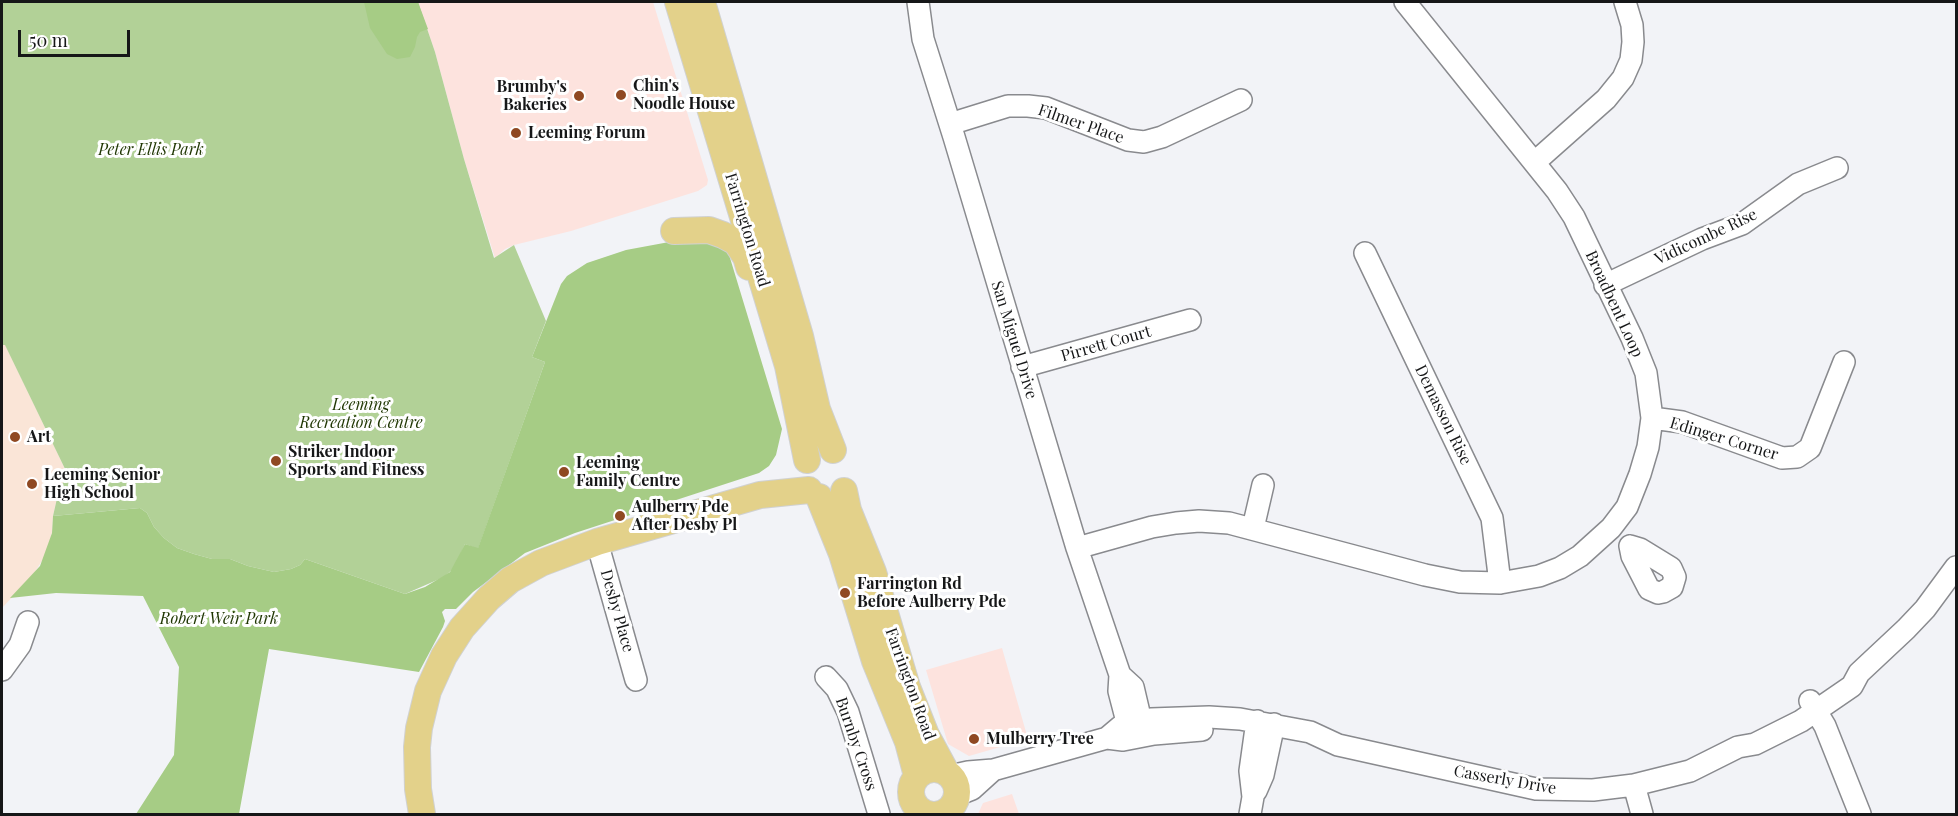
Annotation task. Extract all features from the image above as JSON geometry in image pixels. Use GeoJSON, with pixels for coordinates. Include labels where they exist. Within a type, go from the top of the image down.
{"type":"FeatureCollection","features":[{"type":"Feature","properties":{"kind":"main road","name":"Farrington Road"},"geometry":{"type":"LineString","coordinates":[[678,2],[788,366],[810,478],[842,554],[875,661],[908,742],[917,776]]}},
{"type":"Feature","properties":{"kind":"main road","name":"Farrington Road"},"geometry":{"type":"LineString","coordinates":[[702,2],[801,336],[816,409],[844,469],[848,510],[873,572],[907,687],[952,792]]}},
{"type":"Feature","properties":{"kind":"main road"},"geometry":{"type":"LineString","coordinates":[[674,231],[709,230],[736,242],[746,257],[773,346],[788,366]]}},
{"type":"Feature","properties":{"kind":"main road"},"geometry":{"type":"LineString","coordinates":[[818,452],[844,469],[832,498],[810,478],[818,452]]}},
{"type":"Feature","properties":{"kind":"main road"},"geometry":{"type":"LineString","coordinates":[[422,814],[417,767],[419,728],[428,691],[444,656],[462,628],[510,580],[541,563],[597,542],[760,495],[810,478]]}},
{"type":"Feature","properties":{"kind":"main road"},"geometry":{"type":"LineString","coordinates":[[934,769],[952,792],[942,813],[928,814],[915,805],[911,790],[917,776],[934,769]]}},
{"type":"Feature","properties":{"kind":"street","name":"San Miguel Drive"},"geometry":{"type":"LineString","coordinates":[[918,2],[923,39],[1077,548],[1120,675],[1133,687],[1136,730]]}},
{"type":"Feature","properties":{"kind":"street","name":"Broadbent Loop"},"geometry":{"type":"LineString","coordinates":[[1077,548],[1152,527],[1176,523],[1219,522],[1253,528],[1425,575],[1460,582],[1500,583],[1539,576],[1560,568],[1580,556],[1611,528],[1627,507],[1648,447],[1652,418],[1646,373],[1632,338],[1574,217],[1535,162],[1404,2]]}},
{"type":"Feature","properties":{"kind":"street"},"geometry":{"type":"LineString","coordinates":[[1535,162],[1606,99],[1623,78],[1631,60],[1633,42],[1632,26],[1625,2]]}},
{"type":"Feature","properties":{"kind":"street","name":"Filmer Place"},"geometry":{"type":"LineString","coordinates":[[950,124],[1008,106],[1028,106],[1046,108],[1128,140],[1144,142],[1162,137],[1241,100]]}},
{"type":"Feature","properties":{"kind":"street","name":"Vidicombe Rise"},"geometry":{"type":"LineString","coordinates":[[1605,285],[1702,239],[1742,224],[1798,184],[1837,168]]}},
{"type":"Feature","properties":{"kind":"street","name":"Demasson Rise"},"geometry":{"type":"LineString","coordinates":[[1365,253],[1492,518],[1500,583]]}},
{"type":"Feature","properties":{"kind":"street","name":"Pirrett Court"},"geometry":{"type":"LineString","coordinates":[[1023,367],[1190,320]]}},
{"type":"Feature","properties":{"kind":"street","name":"Edinger Corner"},"geometry":{"type":"LineString","coordinates":[[1652,418],[1682,422],[1782,458],[1797,457],[1810,448],[1844,362]]}},
{"type":"Feature","properties":{"kind":"street"},"geometry":{"type":"LineString","coordinates":[[1253,528],[1263,485]]}},
{"type":"Feature","properties":{"kind":"street"},"geometry":{"type":"LineString","coordinates":[[1611,528],[1630,546]]}},
{"type":"Feature","properties":{"kind":"street","name":"Desby Place"},"geometry":{"type":"LineString","coordinates":[[597,542],[636,680]]}},
{"type":"Feature","properties":{"kind":"street","name":"Casserly Drive"},"geometry":{"type":"LineString","coordinates":[[952,792],[968,772],[993,770],[1107,738],[1123,740],[1136,730],[1209,717],[1265,729],[1310,732],[1338,745],[1536,789],[1593,790],[1634,785],[1690,771],[1738,747],[1755,744],[1806,711],[1842,680],[1859,673],[1906,629],[1925,609],[1956,567]]}},
{"type":"Feature","properties":{"kind":"street"},"geometry":{"type":"LineString","coordinates":[[2,670],[20,645],[28,622]]}},
{"type":"Feature","properties":{"kind":"street","name":"Burnby Cross"},"geometry":{"type":"LineString","coordinates":[[826,677],[837,689],[848,712],[879,814]]}},
{"type":"Feature","properties":{"kind":"street"},"geometry":{"type":"LineString","coordinates":[[1806,711],[1846,783],[1860,814]]}},
{"type":"Feature","properties":{"kind":"street"},"geometry":{"type":"LineString","coordinates":[[1252,806],[1250,771],[1265,729]]}},
{"type":"Feature","properties":{"kind":"street"},"geometry":{"type":"LineString","coordinates":[[1634,785],[1642,814]]}},
{"type":"Feature","properties":{"kind":"shaded area"},"geometry":{"type":"Polygon","coordinates":[[[418,2],[653,2],[708,180],[707,185],[698,191],[571,231],[514,245],[495,258],[464,159],[435,52],[418,2]]]}},
{"type":"Feature","properties":{"kind":"shaded area","name":"Leeming Senior High School"},"geometry":{"type":"Polygon","coordinates":[[[5,344],[67,473],[58,494],[52,533],[45,556],[33,575],[2,608],[2,345],[5,344]]]}},
{"type":"Feature","properties":{"kind":"shaded area"},"geometry":{"type":"Polygon","coordinates":[[[1002,648],[1028,739],[969,756],[948,744],[926,670],[1002,648]]]}},
{"type":"Feature","properties":{"kind":"shaded area"},"geometry":{"type":"Polygon","coordinates":[[[1012,794],[1019,814],[978,814],[983,803],[1012,794]]]}},
{"type":"Feature","properties":{"kind":"green space"},"geometry":{"type":"Polygon","coordinates":[[[2,2],[418,2],[435,52],[494,258],[514,245],[546,321],[532,357],[545,362],[478,549],[465,544],[454,568],[444,577],[405,594],[305,559],[300,565],[291,569],[274,572],[230,559],[212,559],[194,554],[177,548],[164,538],[154,527],[147,513],[140,508],[53,516],[58,494],[67,473],[5,345],[2,345],[2,2]]]}},
{"type":"Feature","properties":{"kind":"green space"},"geometry":{"type":"Polygon","coordinates":[[[364,2],[418,2],[428,29],[420,32],[410,57],[397,59],[387,54],[370,28],[364,2]]]}},
{"type":"Feature","properties":{"kind":"green space","name":"Robert Weir Park"},"geometry":{"type":"Polygon","coordinates":[[[707,235],[727,248],[782,429],[776,455],[769,466],[759,473],[575,533],[525,553],[473,592],[456,609],[445,609],[442,612],[445,621],[443,627],[419,672],[269,649],[239,814],[136,814],[174,755],[179,667],[143,596],[56,593],[10,598],[40,566],[52,533],[53,516],[140,508],[147,513],[154,527],[164,538],[177,548],[212,559],[230,559],[274,572],[291,569],[300,565],[305,559],[405,594],[425,587],[450,572],[465,544],[478,548],[545,362],[532,357],[561,284],[567,276],[587,263],[626,250],[707,235]]]}},
{"type":"Feature","properties":{"kind":"place","name":"Chin's Noodle House"},"geometry":{"type":"Point","coordinates":[621,95]}},
{"type":"Feature","properties":{"kind":"place","name":"Brumby's Bakeries"},"geometry":{"type":"Point","coordinates":[579,96]}},
{"type":"Feature","properties":{"kind":"place","name":"Leeming Forum"},"geometry":{"type":"Point","coordinates":[516,133]}},
{"type":"Feature","properties":{"kind":"place","name":"Art"},"geometry":{"type":"Point","coordinates":[15,437]}},
{"type":"Feature","properties":{"kind":"place","name":"Striker Indoor Sports and Fitness"},"geometry":{"type":"Point","coordinates":[276,461]}},
{"type":"Feature","properties":{"kind":"place","name":"Leeming Family Centre"},"geometry":{"type":"Point","coordinates":[564,472]}},
{"type":"Feature","properties":{"kind":"place","name":"Leeming Senior High School"},"geometry":{"type":"Point","coordinates":[32,484]}},
{"type":"Feature","properties":{"kind":"place","name":"Aulberry Pde After Desby Pl"},"geometry":{"type":"Point","coordinates":[620,516]}},
{"type":"Feature","properties":{"kind":"place","name":"Farrington Rd Before Aulberry Pde"},"geometry":{"type":"Point","coordinates":[845,593]}},
{"type":"Feature","properties":{"kind":"place","name":"Mulberry Tree"},"geometry":{"type":"Point","coordinates":[974,739]}},
{"type":"Feature","properties":{"kind":"park label","name":"Peter Ellis Park"},"geometry":{"type":"Point","coordinates":[151,150]}},
{"type":"Feature","properties":{"kind":"park label","name":"Leeming Recreation Centre"},"geometry":{"type":"Point","coordinates":[361,414]}}]}
